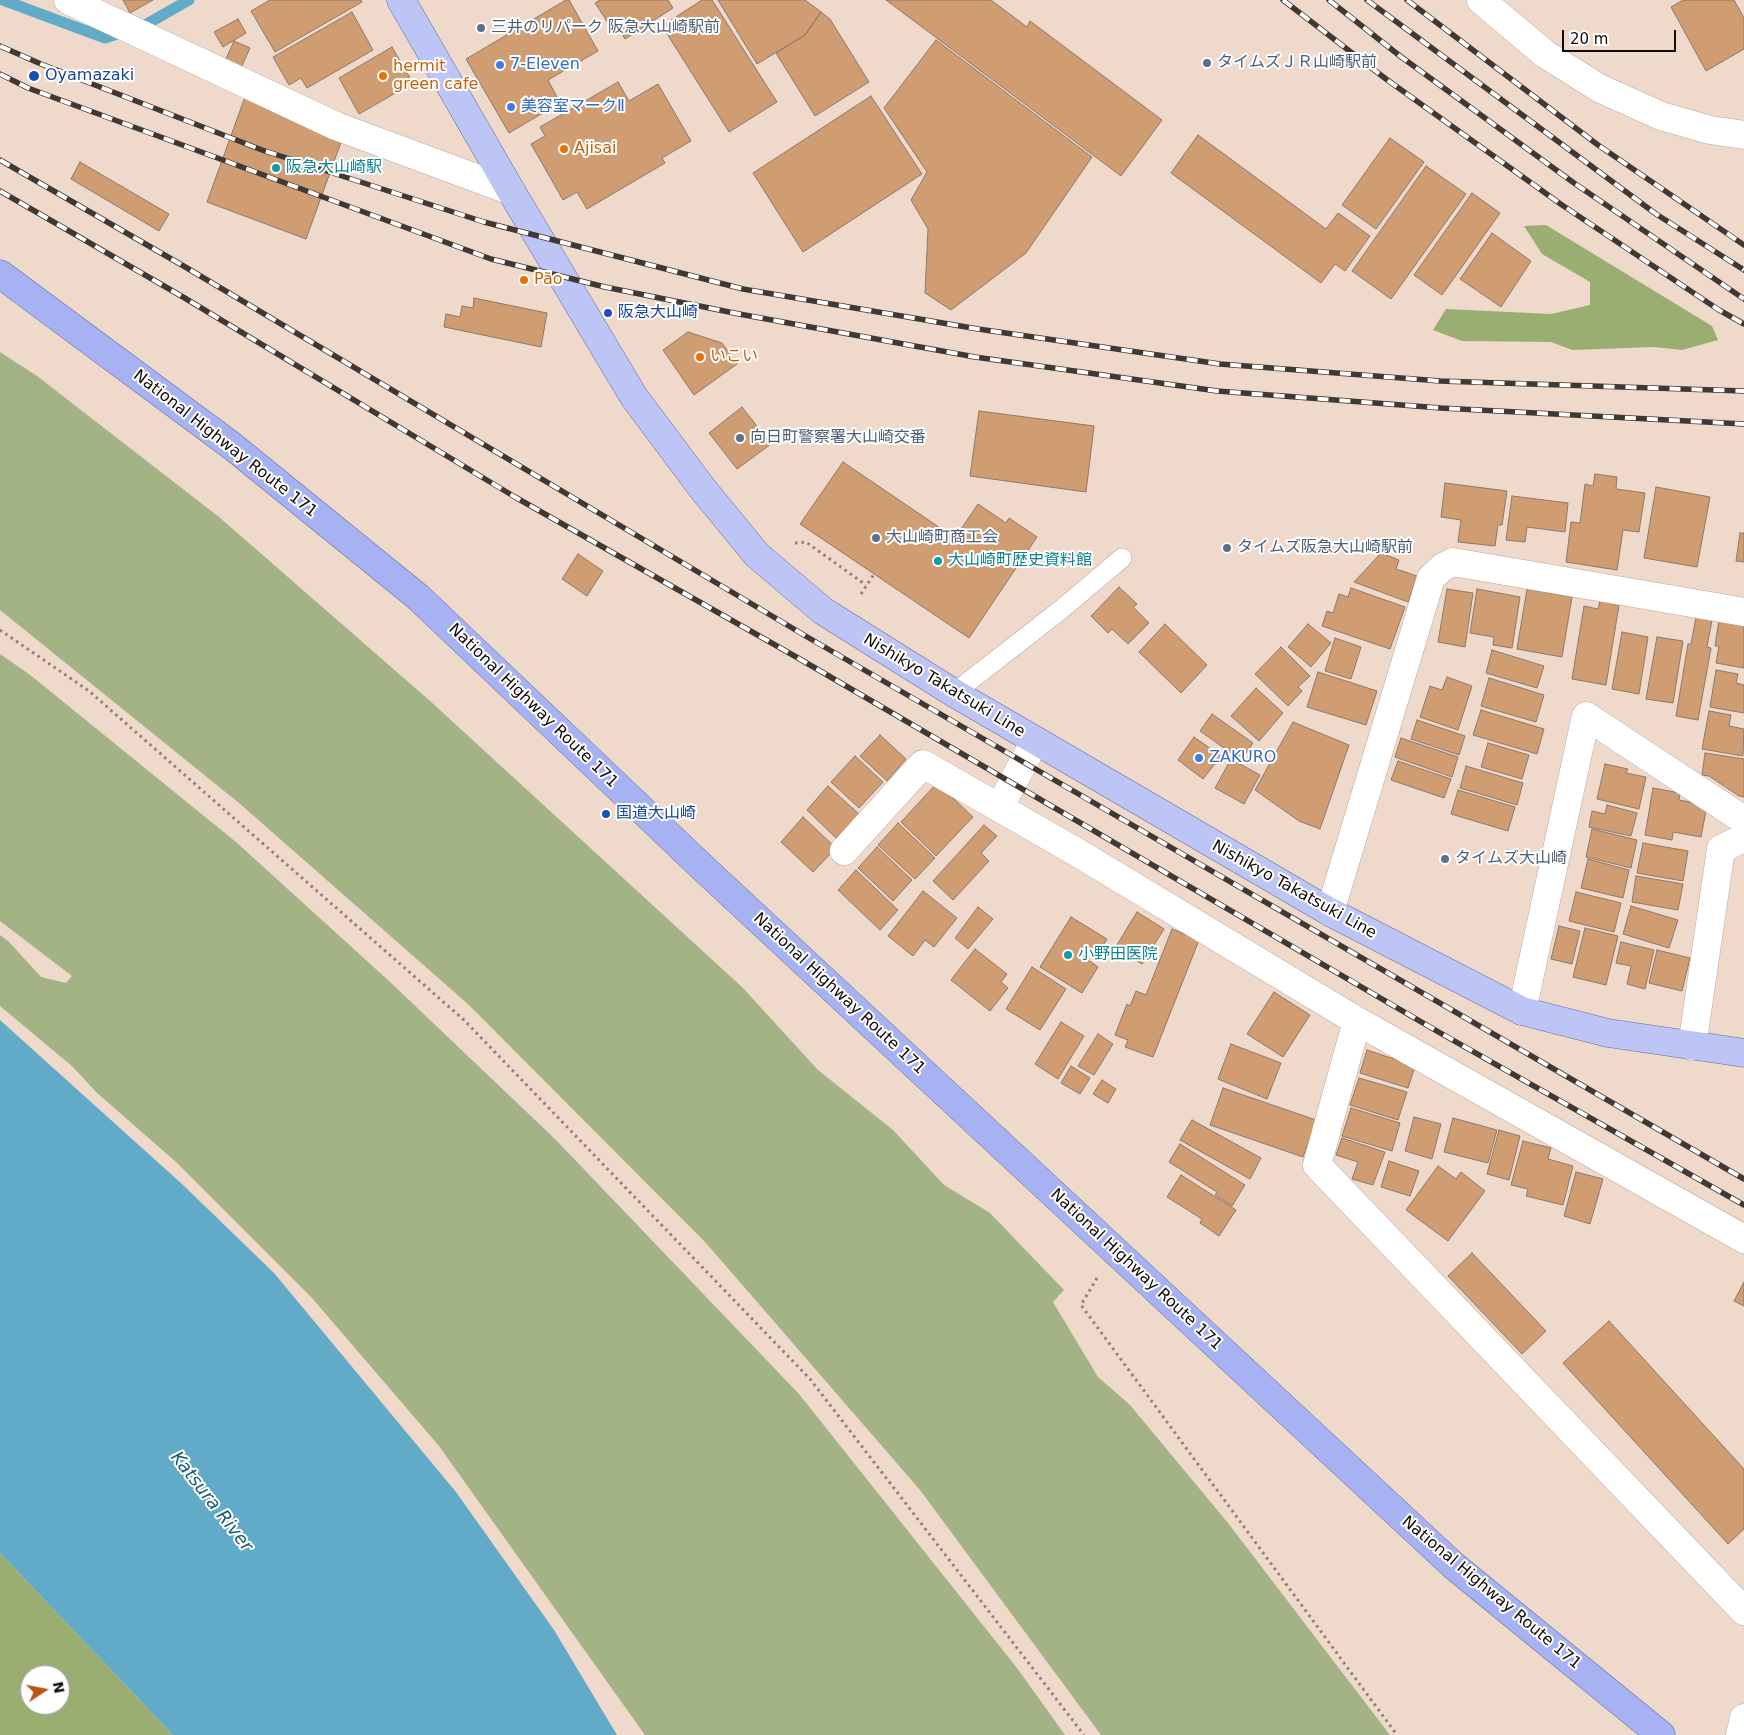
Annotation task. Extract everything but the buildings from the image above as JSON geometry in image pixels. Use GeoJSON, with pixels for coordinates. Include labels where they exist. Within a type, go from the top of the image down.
{"type":"FeatureCollection","features":[{"type":"Feature","properties":{"kind":"highway","name":"National Highway Route 171"},"geometry":{"type":"LineString","coordinates":[[0,274],[232,446],[418,597],[702,867],[1454,1566],[1661,1735]]}},
{"type":"Feature","properties":{"kind":"main road","name":"Nishikyo Takatsuki Line"},"geometry":{"type":"LineString","coordinates":[[401,0],[511,191],[634,397],[702,488],[757,556],[823,611],[1034,741],[1330,912],[1522,1011],[1608,1033],[1744,1053]]}},
{"type":"Feature","properties":{"kind":"street"},"geometry":{"type":"LineString","coordinates":[[68,0],[336,126],[511,191]]}},
{"type":"Feature","properties":{"kind":"street"},"geometry":{"type":"LineString","coordinates":[[1481,0],[1545,54],[1599,88],[1661,116],[1710,130],[1744,135]]}},
{"type":"Feature","properties":{"kind":"street"},"geometry":{"type":"LineString","coordinates":[[1330,912],[1431,578],[1443,567],[1453,562],[1744,612]]}},
{"type":"Feature","properties":{"kind":"street"},"geometry":{"type":"LineString","coordinates":[[1522,1011],[1586,716],[1744,820]]}},
{"type":"Feature","properties":{"kind":"street"},"geometry":{"type":"LineString","coordinates":[[999,808],[1034,741]]}},
{"type":"Feature","properties":{"kind":"street"},"geometry":{"type":"LineString","coordinates":[[844,851],[923,764],[1357,1022],[1744,1239]]}},
{"type":"Feature","properties":{"kind":"street"},"geometry":{"type":"LineString","coordinates":[[1692,1046],[1721,849],[1744,838]]}},
{"type":"Feature","properties":{"kind":"street"},"geometry":{"type":"LineString","coordinates":[[1357,1022],[1317,1165],[1744,1611]]}},
{"type":"Feature","properties":{"kind":"street"},"geometry":{"type":"LineString","coordinates":[[1740,1735],[1744,1718]]}},
{"type":"Feature","properties":{"kind":"lane"},"geometry":{"type":"LineString","coordinates":[[954,693],[1063,608],[1122,558]]}},
{"type":"Feature","properties":{"kind":"path"},"geometry":{"type":"LineString","coordinates":[[791,543],[806,542],[866,585]]}},
{"type":"Feature","properties":{"kind":"path"},"geometry":{"type":"LineString","coordinates":[[860,596],[874,574]]}},
{"type":"Feature","properties":{"kind":"path"},"geometry":{"type":"LineString","coordinates":[[0,630],[89,691],[464,1020],[810,1379],[1084,1735]]}},
{"type":"Feature","properties":{"kind":"path"},"geometry":{"type":"LineString","coordinates":[[1114,1250],[1081,1305],[1397,1735]]}},
{"type":"Feature","properties":{"kind":"green space"},"geometry":{"type":"Polygon","coordinates":[[[1546,225],[1712,326],[1718,340],[1682,350],[1654,347],[1572,350],[1551,342],[1462,341],[1433,330],[1446,309],[1551,314],[1590,305],[1590,282],[1542,254],[1524,226],[1546,225]]]}},
{"type":"Feature","properties":{"kind":"green space"},"geometry":{"type":"Polygon","coordinates":[[[0,352],[37,376],[219,517],[429,700],[743,988],[818,1070],[893,1130],[944,1185],[990,1213],[1064,1290],[1053,1302],[1098,1377],[1130,1405],[1228,1523],[1390,1735],[1101,1735],[920,1490],[706,1243],[469,1005],[239,803],[0,610],[0,352]]]}},
{"type":"Feature","properties":{"kind":"green space"},"geometry":{"type":"Polygon","coordinates":[[[0,654],[29,674],[236,842],[389,981],[555,1139],[799,1394],[1017,1668],[1065,1735],[645,1735],[439,1446],[312,1298],[176,1162],[96,1092],[73,1067],[0,1006],[0,935],[9,942],[41,977],[66,983],[72,976],[0,921],[0,654]]]}},
{"type":"Feature","properties":{"kind":"green space"},"geometry":{"type":"Polygon","coordinates":[[[0,1553],[173,1735],[0,1735],[0,1553]]]}},
{"type":"Feature","properties":{"kind":"water","name":"Katsura River"},"geometry":{"type":"Polygon","coordinates":[[[0,1020],[182,1184],[274,1273],[456,1492],[554,1630],[617,1735],[173,1735],[0,1553],[0,1020]]]}},
{"type":"Feature","properties":{"kind":"waterway"},"geometry":{"type":"LineString","coordinates":[[3,0],[105,38],[145,25],[189,0]]}},
{"type":"Feature","properties":{"kind":"railway"},"geometry":{"type":"LineString","coordinates":[[1283,0],[1386,79],[1562,205],[1719,310],[1744,324]]}},
{"type":"Feature","properties":{"kind":"railway"},"geometry":{"type":"LineString","coordinates":[[1329,0],[1400,56],[1574,183],[1744,299]]}},
{"type":"Feature","properties":{"kind":"railway"},"geometry":{"type":"LineString","coordinates":[[1367,0],[1656,214],[1744,270]]}},
{"type":"Feature","properties":{"kind":"railway"},"geometry":{"type":"LineString","coordinates":[[1407,0],[1598,145],[1744,245]]}},
{"type":"Feature","properties":{"kind":"railway"},"geometry":{"type":"LineString","coordinates":[[0,46],[41,64],[262,150],[484,222],[743,289],[978,329],[1220,364],[1440,381],[1744,391]]}},
{"type":"Feature","properties":{"kind":"railway"},"geometry":{"type":"LineString","coordinates":[[0,74],[28,88],[491,259],[605,287],[739,314],[975,357],[1217,391],[1441,408],[1744,424]]}},
{"type":"Feature","properties":{"kind":"railway"},"geometry":{"type":"LineString","coordinates":[[0,160],[187,268],[809,638],[1744,1179]]}},
{"type":"Feature","properties":{"kind":"railway"},"geometry":{"type":"LineString","coordinates":[[0,191],[183,297],[515,497],[798,658],[1437,1031],[1744,1205]]}},
{"type":"Feature","properties":{"kind":"place","name":"三井のリパーク 阪急大山崎駅前"},"geometry":{"type":"Point","coordinates":[481,28]}},
{"type":"Feature","properties":{"kind":"place","name":"タイムズＪＲ山崎駅前"},"geometry":{"type":"Point","coordinates":[1207,63]}},
{"type":"Feature","properties":{"kind":"place","name":"7-Eleven"},"geometry":{"type":"Point","coordinates":[500,65]}},
{"type":"Feature","properties":{"kind":"place","name":"Oyamazaki"},"geometry":{"type":"Point","coordinates":[34,76]}},
{"type":"Feature","properties":{"kind":"place","name":"hermit green cafe"},"geometry":{"type":"Point","coordinates":[383,76]}},
{"type":"Feature","properties":{"kind":"place","name":"美容室マークⅡ"},"geometry":{"type":"Point","coordinates":[511,107]}},
{"type":"Feature","properties":{"kind":"place","name":"Ajisai"},"geometry":{"type":"Point","coordinates":[564,149]}},
{"type":"Feature","properties":{"kind":"place","name":"阪急大山崎駅"},"geometry":{"type":"Point","coordinates":[276,168]}},
{"type":"Feature","properties":{"kind":"place","name":"Pão"},"geometry":{"type":"Point","coordinates":[524,280]}},
{"type":"Feature","properties":{"kind":"place","name":"阪急大山崎"},"geometry":{"type":"Point","coordinates":[608,313]}},
{"type":"Feature","properties":{"kind":"place","name":"いこい"},"geometry":{"type":"Point","coordinates":[700,357]}},
{"type":"Feature","properties":{"kind":"place","name":"向日町警察署大山崎交番"},"geometry":{"type":"Point","coordinates":[740,438]}},
{"type":"Feature","properties":{"kind":"place","name":"大山崎町商工会"},"geometry":{"type":"Point","coordinates":[876,538]}},
{"type":"Feature","properties":{"kind":"place","name":"タイムズ阪急大山崎駅前"},"geometry":{"type":"Point","coordinates":[1227,548]}},
{"type":"Feature","properties":{"kind":"place","name":"大山崎町歴史資料館"},"geometry":{"type":"Point","coordinates":[938,561]}},
{"type":"Feature","properties":{"kind":"place","name":"ZAKURO"},"geometry":{"type":"Point","coordinates":[1199,758]}},
{"type":"Feature","properties":{"kind":"place","name":"国道大山崎"},"geometry":{"type":"Point","coordinates":[606,814]}},
{"type":"Feature","properties":{"kind":"place","name":"タイムズ大山崎"},"geometry":{"type":"Point","coordinates":[1445,859]}},
{"type":"Feature","properties":{"kind":"place","name":"小野田医院"},"geometry":{"type":"Point","coordinates":[1068,955]}}]}
